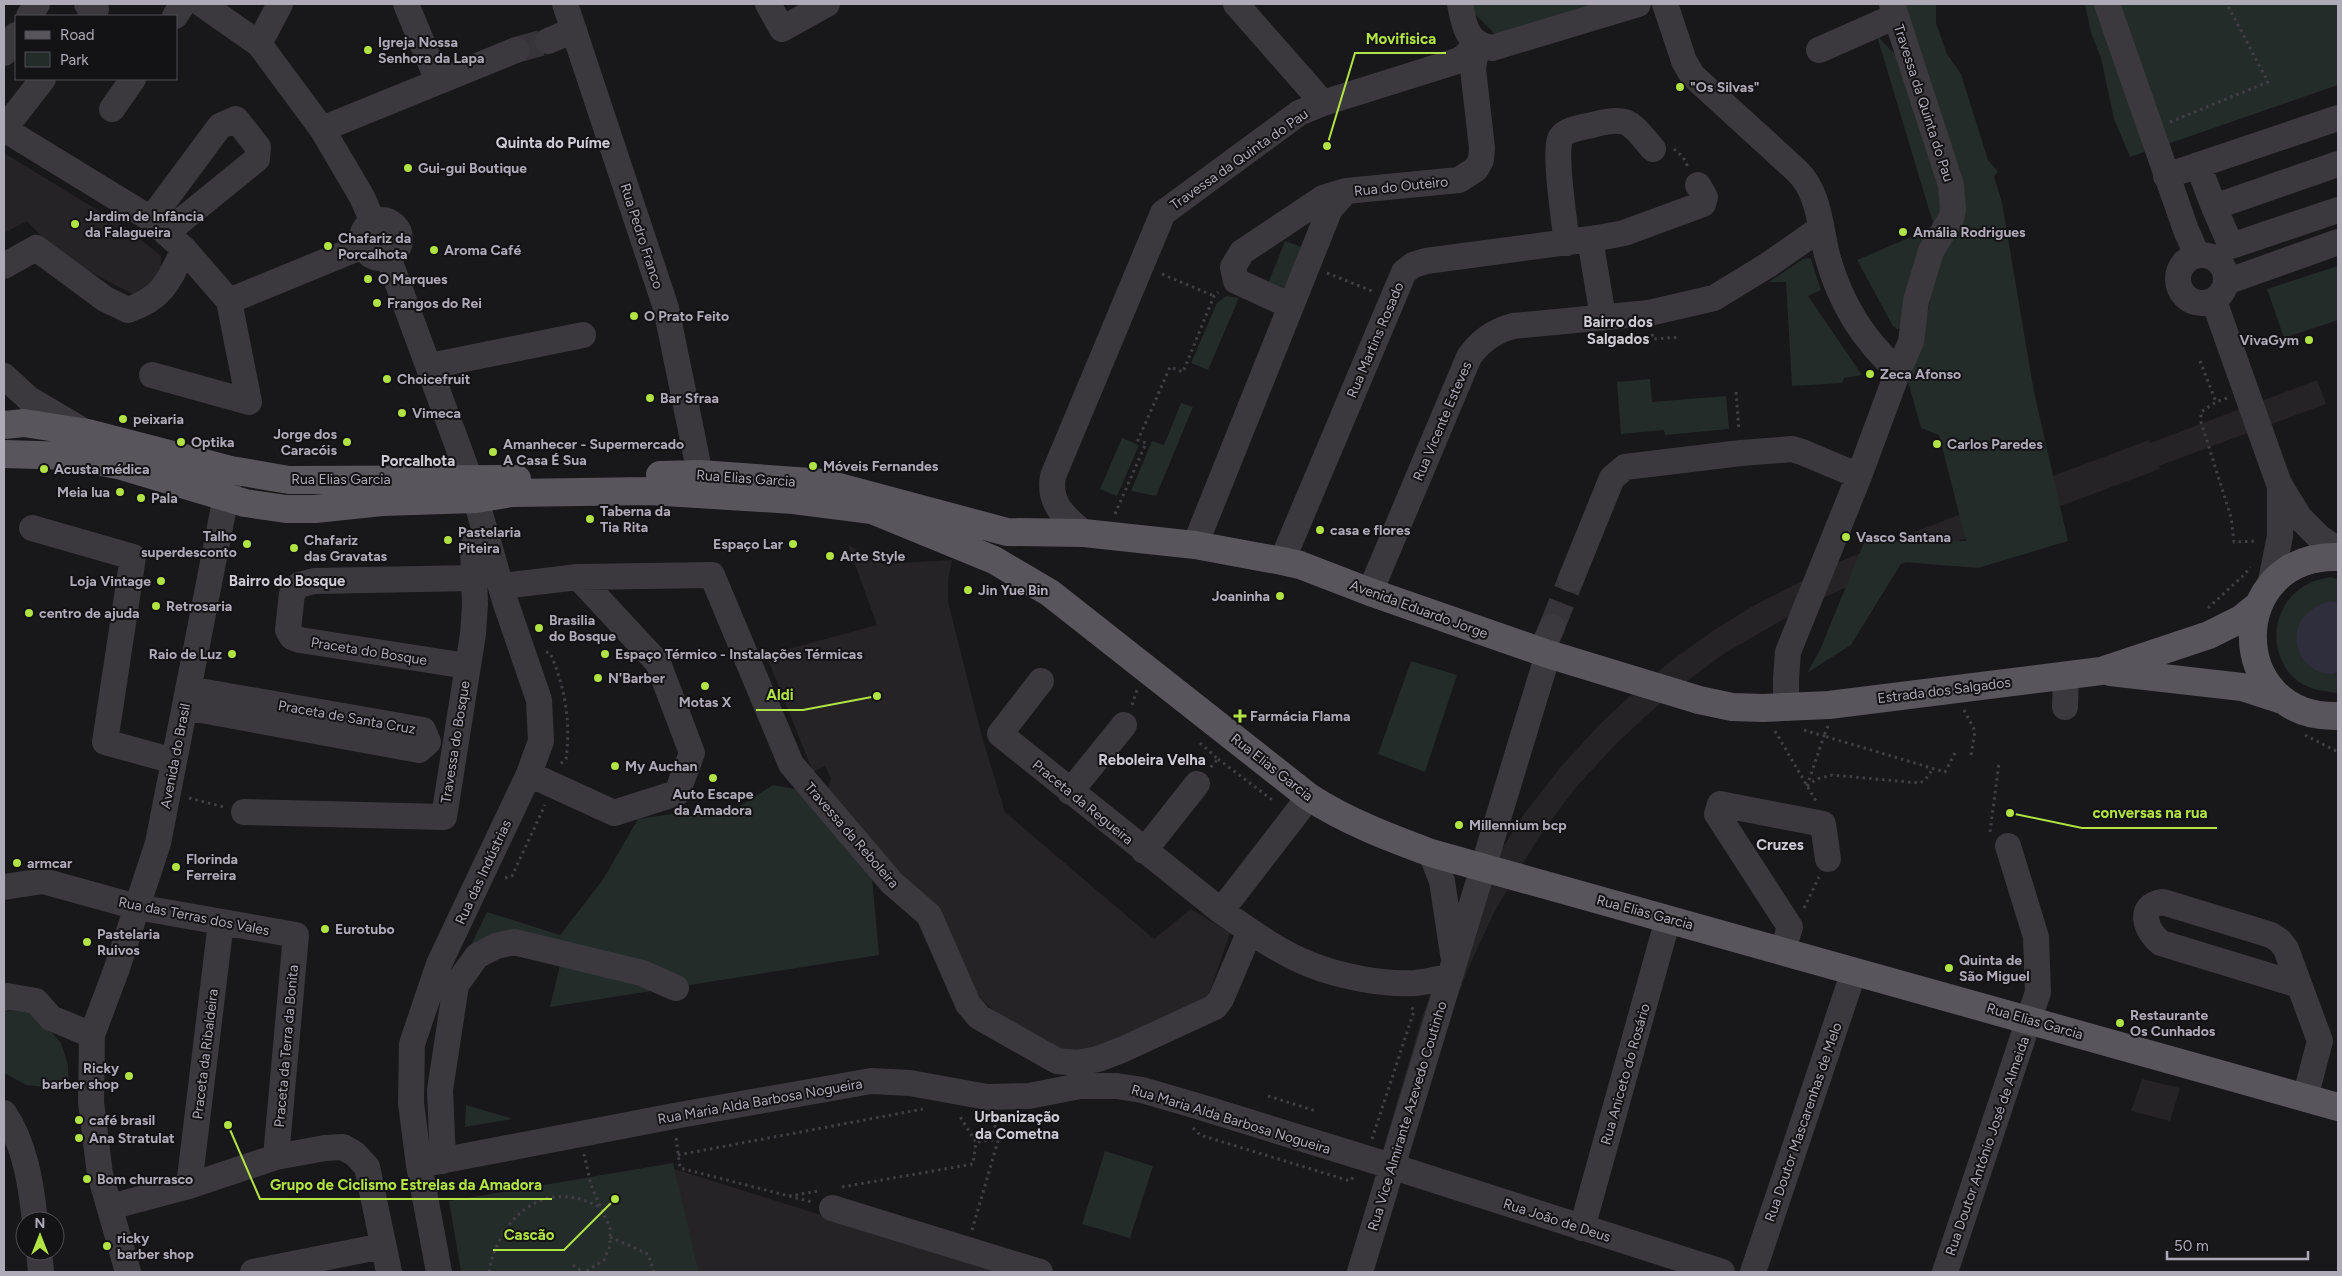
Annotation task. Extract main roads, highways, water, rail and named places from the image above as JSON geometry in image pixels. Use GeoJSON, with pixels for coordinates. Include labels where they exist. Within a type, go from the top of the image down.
{"type":"FeatureCollection","features":[{"type":"Feature","properties":{"kind":"main road","name":"Rua Elias Garcia"},"geometry":{"type":"LineString","coordinates":[[4,425],[24,424],[88,433],[231,470],[289,480],[473,489],[512,493],[649,491],[793,500],[872,510],[994,560],[1050,593],[1149,683],[1301,806],[1337,815],[1432,853],[1483,868],[1668,919],[1787,938],[1854,971],[2338,1107]]}},
{"type":"Feature","properties":{"kind":"main road","name":"Rua Elias Garcia"},"geometry":{"type":"LineString","coordinates":[[16,454],[72,456],[122,466],[260,506],[316,509],[473,489],[700,474],[824,483],[1007,532],[1047,532]]}},
{"type":"Feature","properties":{"kind":"main road","name":"Avenida Eduardo Jorge"},"geometry":{"type":"LineString","coordinates":[[1047,532],[1095,534],[1195,545],[1282,561],[1544,653],[1698,700],[1732,706],[1774,708]]}},
{"type":"Feature","properties":{"kind":"main road"},"geometry":{"type":"LineString","coordinates":[[1022,576],[1026,559],[1032,547],[1047,532]]}},
{"type":"Feature","properties":{"kind":"main road","name":"Estrada dos Salgados"},"geometry":{"type":"LineString","coordinates":[[1774,708],[1829,705],[2101,671],[2209,635],[2241,619],[2284,573],[2300,563],[2313,558],[2338,557]]}},
{"type":"Feature","properties":{"kind":"main road"},"geometry":{"type":"LineString","coordinates":[[2263,596],[2253,630],[2254,654],[2267,685],[2283,701],[2311,715],[2338,725]]}},
{"type":"Feature","properties":{"kind":"main road","name":"Estrada dos Salgados"},"geometry":{"type":"LineString","coordinates":[[2101,671],[2224,684],[2242,687],[2283,701]]}},
{"type":"Feature","properties":{"kind":"main road"},"geometry":{"type":"LineString","coordinates":[[2311,715],[2338,716]]}},
{"type":"Feature","properties":{"kind":"water"},"geometry":{"type":"Polygon","coordinates":[[[2331,601],[2338,602],[2338,673],[2324,673],[2312,668],[2303,658],[2297,646],[2297,633],[2302,620],[2313,609],[2331,601]]]}},
{"type":"Feature","properties":{"kind":"tunnel"},"geometry":{"type":"LineString","coordinates":[[516,50],[548,41]]}},
{"type":"Feature","properties":{"kind":"tunnel"},"geometry":{"type":"LineString","coordinates":[[1552,627],[1571,579]]}},
{"type":"Feature","properties":{"kind":"place","name":"Igreja Nossa Senhora da Lapa"},"geometry":{"type":"Point","coordinates":[368,50]}},
{"type":"Feature","properties":{"kind":"place","name":"\"Os Silvas\""},"geometry":{"type":"Point","coordinates":[1680,87]}},
{"type":"Feature","properties":{"kind":"place","name":"Movifisica"},"geometry":{"type":"Point","coordinates":[1327,146]}},
{"type":"Feature","properties":{"kind":"place","name":"Gui-gui Boutique"},"geometry":{"type":"Point","coordinates":[408,168]}},
{"type":"Feature","properties":{"kind":"place","name":"Jardim de Infância da Falagueira"},"geometry":{"type":"Point","coordinates":[75,224]}},
{"type":"Feature","properties":{"kind":"place","name":"Amália Rodrigues"},"geometry":{"type":"Point","coordinates":[1903,232]}},
{"type":"Feature","properties":{"kind":"place","name":"Chafariz da Porcalhota"},"geometry":{"type":"Point","coordinates":[328,246]}},
{"type":"Feature","properties":{"kind":"place","name":"Aroma Café"},"geometry":{"type":"Point","coordinates":[434,250]}},
{"type":"Feature","properties":{"kind":"place","name":"O Marques"},"geometry":{"type":"Point","coordinates":[368,279]}},
{"type":"Feature","properties":{"kind":"place","name":"Frangos do Rei"},"geometry":{"type":"Point","coordinates":[377,303]}},
{"type":"Feature","properties":{"kind":"place","name":"O Prato Feito"},"geometry":{"type":"Point","coordinates":[634,316]}},
{"type":"Feature","properties":{"kind":"place","name":"VivaGym"},"geometry":{"type":"Point","coordinates":[2309,340]}},
{"type":"Feature","properties":{"kind":"place","name":"Zeca Afonso"},"geometry":{"type":"Point","coordinates":[1870,374]}},
{"type":"Feature","properties":{"kind":"place","name":"Choicefruit"},"geometry":{"type":"Point","coordinates":[387,379]}},
{"type":"Feature","properties":{"kind":"place","name":"Bar Sfraa"},"geometry":{"type":"Point","coordinates":[650,398]}},
{"type":"Feature","properties":{"kind":"place","name":"Vimeca"},"geometry":{"type":"Point","coordinates":[402,413]}},
{"type":"Feature","properties":{"kind":"place","name":"peixaria"},"geometry":{"type":"Point","coordinates":[123,419]}},
{"type":"Feature","properties":{"kind":"place","name":"Optika"},"geometry":{"type":"Point","coordinates":[181,442]}},
{"type":"Feature","properties":{"kind":"place","name":"Jorge dos Caracóis"},"geometry":{"type":"Point","coordinates":[347,442]}},
{"type":"Feature","properties":{"kind":"place","name":"Carlos Paredes"},"geometry":{"type":"Point","coordinates":[1937,444]}},
{"type":"Feature","properties":{"kind":"place","name":"Amanhecer - Supermercado A Casa É Sua"},"geometry":{"type":"Point","coordinates":[493,452]}},
{"type":"Feature","properties":{"kind":"place","name":"Móveis Fernandes"},"geometry":{"type":"Point","coordinates":[813,466]}},
{"type":"Feature","properties":{"kind":"place","name":"Acusta médica"},"geometry":{"type":"Point","coordinates":[44,469]}},
{"type":"Feature","properties":{"kind":"place","name":"Meia lua"},"geometry":{"type":"Point","coordinates":[120,492]}},
{"type":"Feature","properties":{"kind":"place","name":"Pala"},"geometry":{"type":"Point","coordinates":[141,498]}},
{"type":"Feature","properties":{"kind":"place","name":"Taberna da Tia Rita"},"geometry":{"type":"Point","coordinates":[590,519]}},
{"type":"Feature","properties":{"kind":"place","name":"casa e flores"},"geometry":{"type":"Point","coordinates":[1320,530]}},
{"type":"Feature","properties":{"kind":"place","name":"Vasco Santana"},"geometry":{"type":"Point","coordinates":[1846,537]}},
{"type":"Feature","properties":{"kind":"place","name":"Pastelaria Piteira"},"geometry":{"type":"Point","coordinates":[448,540]}},
{"type":"Feature","properties":{"kind":"place","name":"Talho superdesconto"},"geometry":{"type":"Point","coordinates":[247,544]}},
{"type":"Feature","properties":{"kind":"place","name":"Espaço Lar"},"geometry":{"type":"Point","coordinates":[793,544]}},
{"type":"Feature","properties":{"kind":"place","name":"Chafariz das Gravatas"},"geometry":{"type":"Point","coordinates":[294,548]}},
{"type":"Feature","properties":{"kind":"place","name":"Arte Style"},"geometry":{"type":"Point","coordinates":[830,556]}},
{"type":"Feature","properties":{"kind":"place","name":"Loja Vintage"},"geometry":{"type":"Point","coordinates":[161,581]}},
{"type":"Feature","properties":{"kind":"place","name":"Jin Yue Bin"},"geometry":{"type":"Point","coordinates":[968,590]}},
{"type":"Feature","properties":{"kind":"place","name":"Joaninha"},"geometry":{"type":"Point","coordinates":[1280,596]}},
{"type":"Feature","properties":{"kind":"place","name":"Retrosaria"},"geometry":{"type":"Point","coordinates":[156,606]}},
{"type":"Feature","properties":{"kind":"place","name":"centro de ajuda"},"geometry":{"type":"Point","coordinates":[29,613]}},
{"type":"Feature","properties":{"kind":"place","name":"Brasilia do Bosque"},"geometry":{"type":"Point","coordinates":[539,628]}},
{"type":"Feature","properties":{"kind":"place","name":"Raio de Luz"},"geometry":{"type":"Point","coordinates":[232,654]}},
{"type":"Feature","properties":{"kind":"place","name":"Espaço Térmico - Instalações Térmicas"},"geometry":{"type":"Point","coordinates":[605,654]}},
{"type":"Feature","properties":{"kind":"place","name":"N'Barber"},"geometry":{"type":"Point","coordinates":[598,678]}},
{"type":"Feature","properties":{"kind":"place","name":"Motas X"},"geometry":{"type":"Point","coordinates":[705,686]}},
{"type":"Feature","properties":{"kind":"place","name":"Aldi"},"geometry":{"type":"Point","coordinates":[877,696]}},
{"type":"Feature","properties":{"kind":"place","name":"Farmácia Flama"},"geometry":{"type":"Point","coordinates":[1240,716]}},
{"type":"Feature","properties":{"kind":"place","name":"My Auchan"},"geometry":{"type":"Point","coordinates":[615,766]}},
{"type":"Feature","properties":{"kind":"place","name":"Auto Escape da Amadora"},"geometry":{"type":"Point","coordinates":[713,778]}},
{"type":"Feature","properties":{"kind":"place","name":"conversas na rua"},"geometry":{"type":"Point","coordinates":[2010,813]}},
{"type":"Feature","properties":{"kind":"place","name":"Millennium bcp"},"geometry":{"type":"Point","coordinates":[1459,825]}},
{"type":"Feature","properties":{"kind":"place","name":"armcar"},"geometry":{"type":"Point","coordinates":[17,863]}},
{"type":"Feature","properties":{"kind":"place","name":"Florinda Ferreira"},"geometry":{"type":"Point","coordinates":[176,867]}},
{"type":"Feature","properties":{"kind":"place","name":"Eurotubo"},"geometry":{"type":"Point","coordinates":[325,929]}},
{"type":"Feature","properties":{"kind":"place","name":"Pastelaria Ruivos"},"geometry":{"type":"Point","coordinates":[87,942]}},
{"type":"Feature","properties":{"kind":"place","name":"Quinta de São Miguel"},"geometry":{"type":"Point","coordinates":[1949,968]}},
{"type":"Feature","properties":{"kind":"place","name":"Restaurante Os Cunhados"},"geometry":{"type":"Point","coordinates":[2120,1023]}},
{"type":"Feature","properties":{"kind":"place","name":"Ricky barber shop"},"geometry":{"type":"Point","coordinates":[129,1076]}},
{"type":"Feature","properties":{"kind":"place","name":"café brasil"},"geometry":{"type":"Point","coordinates":[79,1120]}},
{"type":"Feature","properties":{"kind":"place","name":"Grupo de Ciclismo Estrelas da Amadora"},"geometry":{"type":"Point","coordinates":[228,1125]}},
{"type":"Feature","properties":{"kind":"place","name":"Ana Stratulat"},"geometry":{"type":"Point","coordinates":[79,1138]}},
{"type":"Feature","properties":{"kind":"place","name":"Bom churrasco"},"geometry":{"type":"Point","coordinates":[87,1179]}},
{"type":"Feature","properties":{"kind":"place","name":"Cascão"},"geometry":{"type":"Point","coordinates":[615,1199]}},
{"type":"Feature","properties":{"kind":"place","name":"ricky barber shop"},"geometry":{"type":"Point","coordinates":[107,1246]}},
{"type":"Feature","properties":{"kind":"district","name":"Quinta do Puíme"},"geometry":{"type":"Point","coordinates":[553,143]}},
{"type":"Feature","properties":{"kind":"district","name":"Bairro dos Salgados"},"geometry":{"type":"Point","coordinates":[1618,330]}},
{"type":"Feature","properties":{"kind":"district","name":"Porcalhota"},"geometry":{"type":"Point","coordinates":[418,461]}},
{"type":"Feature","properties":{"kind":"district","name":"Bairro do Bosque"},"geometry":{"type":"Point","coordinates":[287,581]}},
{"type":"Feature","properties":{"kind":"district","name":"Reboleira Velha"},"geometry":{"type":"Point","coordinates":[1152,760]}},
{"type":"Feature","properties":{"kind":"district","name":"Cruzes"},"geometry":{"type":"Point","coordinates":[1780,845]}},
{"type":"Feature","properties":{"kind":"district","name":"Urbanização da Cometna"},"geometry":{"type":"Point","coordinates":[1017,1126]}}]}
